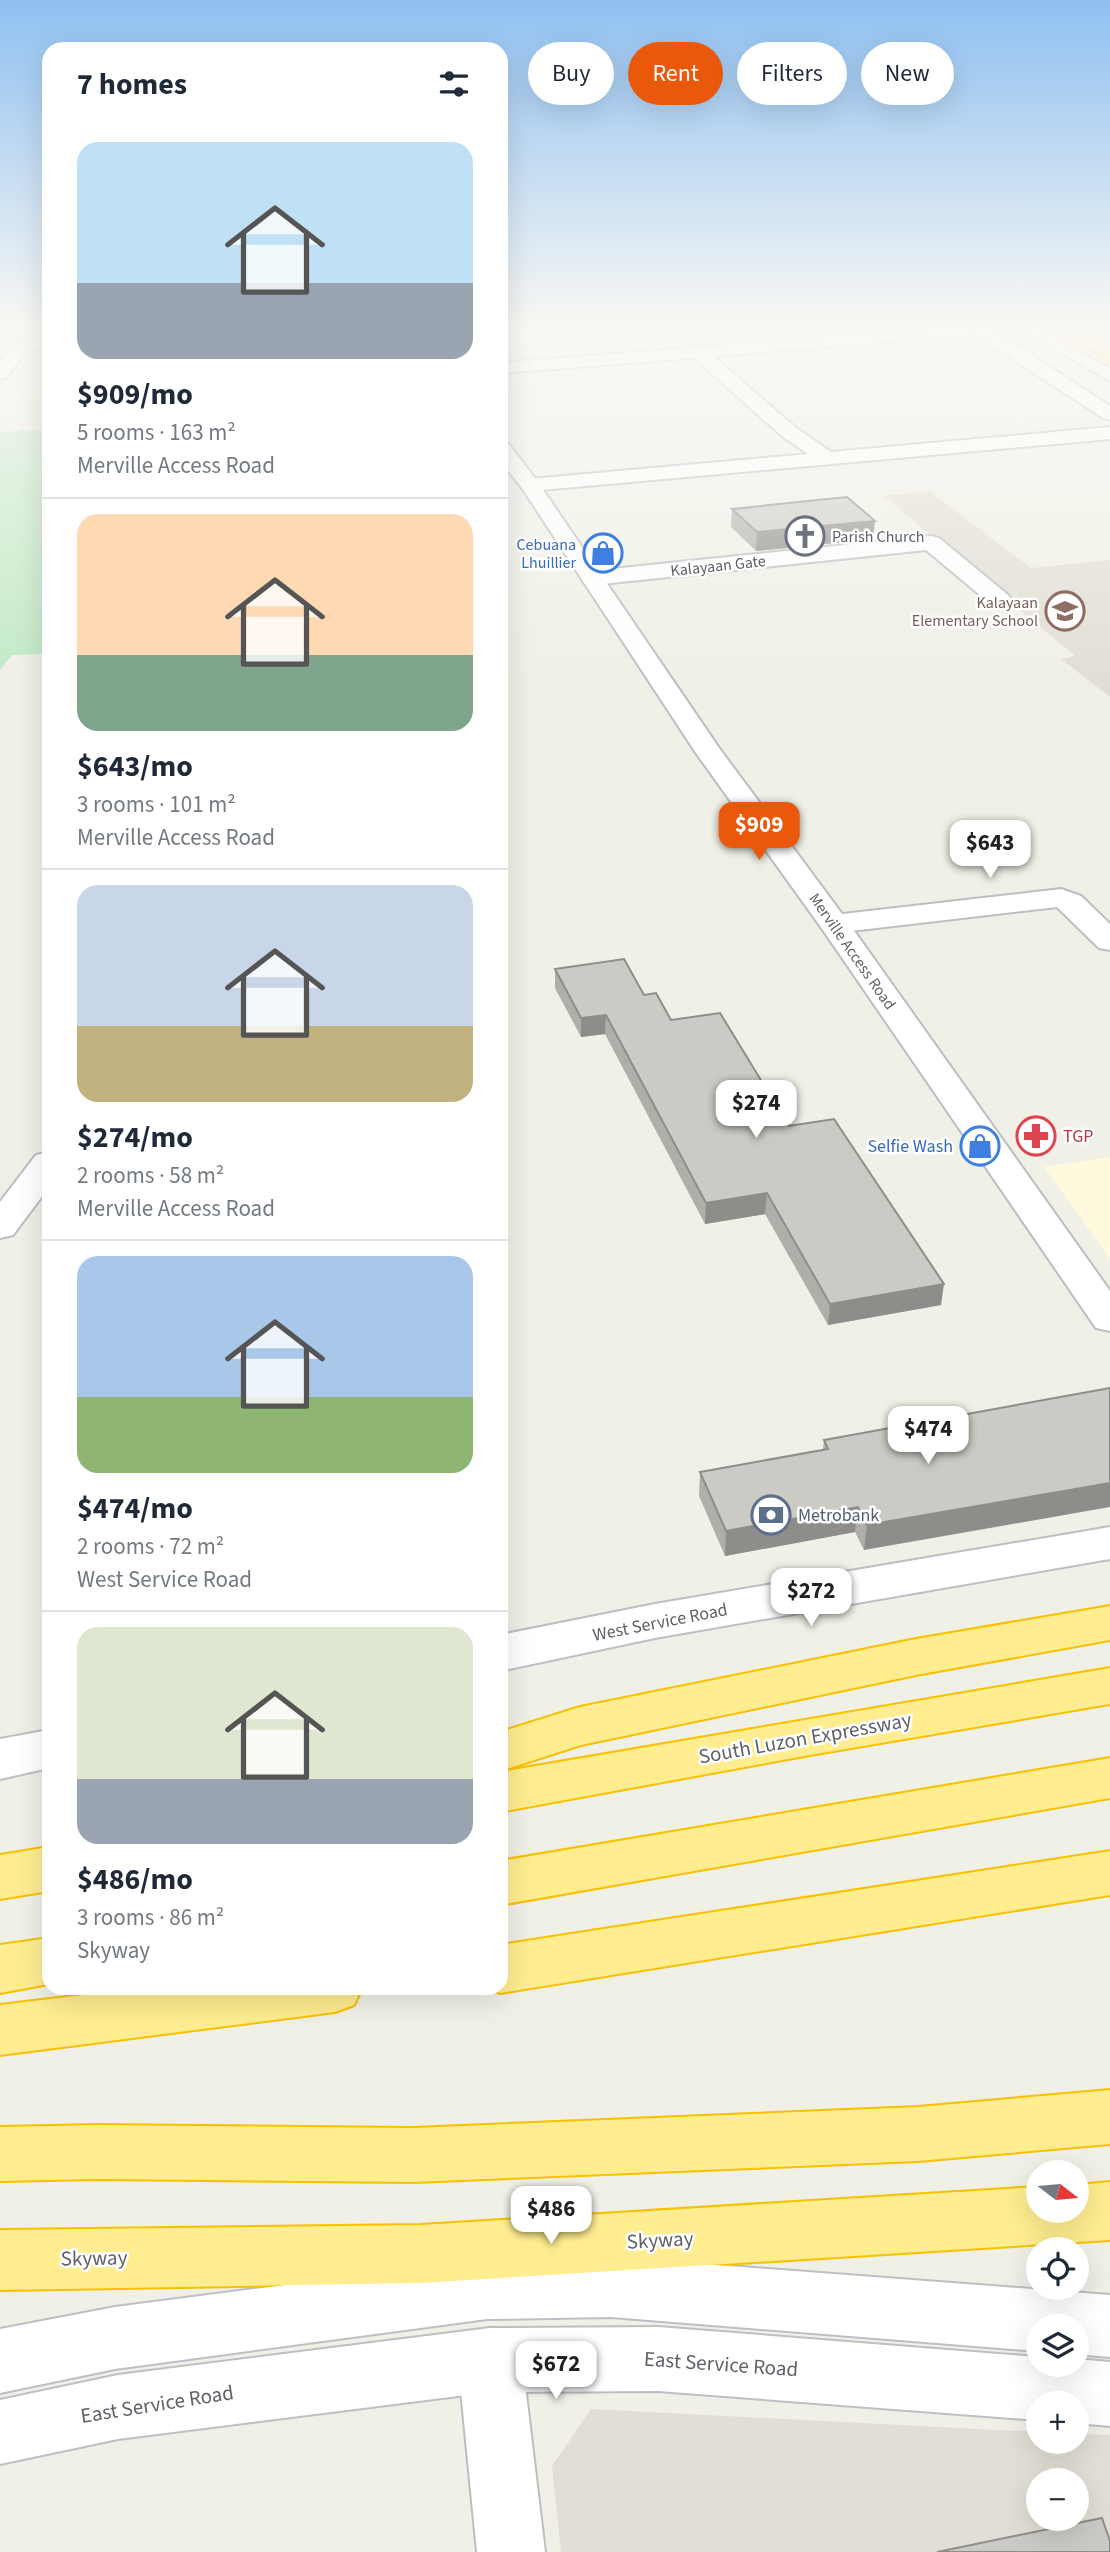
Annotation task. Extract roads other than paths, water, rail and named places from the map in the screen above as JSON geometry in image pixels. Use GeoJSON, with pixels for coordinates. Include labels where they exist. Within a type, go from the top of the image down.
{"type":"FeatureCollection","features":[{"type":"Feature","properties":{"kind":"highway"},"geometry":{"type":"LineString","coordinates":[[508,1749],[579,1726],[916,1657],[1110,1623]]}},
{"type":"Feature","properties":{"kind":"highway","name":"South Luzon Expressway"},"geometry":{"type":"LineString","coordinates":[[508,1791],[1110,1686]]}},
{"type":"Feature","properties":{"kind":"highway"},"geometry":{"type":"LineString","coordinates":[[508,1882],[1110,1778]]}},
{"type":"Feature","properties":{"kind":"highway"},"geometry":{"type":"LineString","coordinates":[[0,1877],[42,1870]]}},
{"type":"Feature","properties":{"kind":"highway"},"geometry":{"type":"LineString","coordinates":[[508,1968],[1110,1873]]}},
{"type":"Feature","properties":{"kind":"highway"},"geometry":{"type":"LineString","coordinates":[[0,1969],[42,1962]]}},
{"type":"Feature","properties":{"kind":"highway"},"geometry":{"type":"LineString","coordinates":[[0,2030],[279,1995]]}},
{"type":"Feature","properties":{"kind":"highway"},"geometry":{"type":"LineString","coordinates":[[0,2154],[112,2152],[413,2155],[918,2134],[1110,2117]]}},
{"type":"Feature","properties":{"kind":"highway","name":"Skyway"},"geometry":{"type":"LineString","coordinates":[[0,2260],[421,2254],[1110,2211]]}},
{"type":"Feature","properties":{"kind":"street"},"geometry":{"type":"LineString","coordinates":[[805,443],[826,458]]}},
{"type":"Feature","properties":{"kind":"street"},"geometry":{"type":"LineString","coordinates":[[530,485],[995,443]]}},
{"type":"Feature","properties":{"kind":"street","name":"Merville Access Road"},"geometry":{"type":"LineString","coordinates":[[508,456],[530,485],[709,753],[834,924],[1110,1319]]}},
{"type":"Feature","properties":{"kind":"street","name":"Kalayaan Gate"},"geometry":{"type":"LineString","coordinates":[[592,578],[927,543],[936,545],[1000,600]]}},
{"type":"Feature","properties":{"kind":"street"},"geometry":{"type":"LineString","coordinates":[[834,924],[1061,898],[1070,902],[1110,941]]}},
{"type":"Feature","properties":{"kind":"street"},"geometry":{"type":"LineString","coordinates":[[0,1227],[42,1172]]}},
{"type":"Feature","properties":{"kind":"street","name":"West Service Road"},"geometry":{"type":"LineString","coordinates":[[508,1651],[655,1621],[1110,1543]]}},
{"type":"Feature","properties":{"kind":"street"},"geometry":{"type":"LineString","coordinates":[[0,1759],[42,1750]]}},
{"type":"Feature","properties":{"kind":"street"},"geometry":{"type":"LineString","coordinates":[[0,2361],[115,2339],[487,2289],[611,2287],[1110,2326]]}},
{"type":"Feature","properties":{"kind":"street","name":"East Service Road"},"geometry":{"type":"LineString","coordinates":[[0,2432],[118,2407],[490,2360],[658,2358],[1110,2394]]}},
{"type":"Feature","properties":{"kind":"street"},"geometry":{"type":"LineString","coordinates":[[490,2360],[512,2552]]}},
{"type":"Feature","properties":{"kind":"place","name":"Parish Church"},"geometry":{"type":"Point","coordinates":[805,536]}},
{"type":"Feature","properties":{"kind":"place","name":"Cebuana Lhuillier"},"geometry":{"type":"Point","coordinates":[603,553]}},
{"type":"Feature","properties":{"kind":"place","name":"Kalayaan Elementary School"},"geometry":{"type":"Point","coordinates":[1065,611]}},
{"type":"Feature","properties":{"kind":"place","name":"TGP"},"geometry":{"type":"Point","coordinates":[1036,1136]}},
{"type":"Feature","properties":{"kind":"place","name":"Selfie Wash"},"geometry":{"type":"Point","coordinates":[980,1146]}},
{"type":"Feature","properties":{"kind":"place","name":"Metrobank"},"geometry":{"type":"Point","coordinates":[771,1515]}}]}
